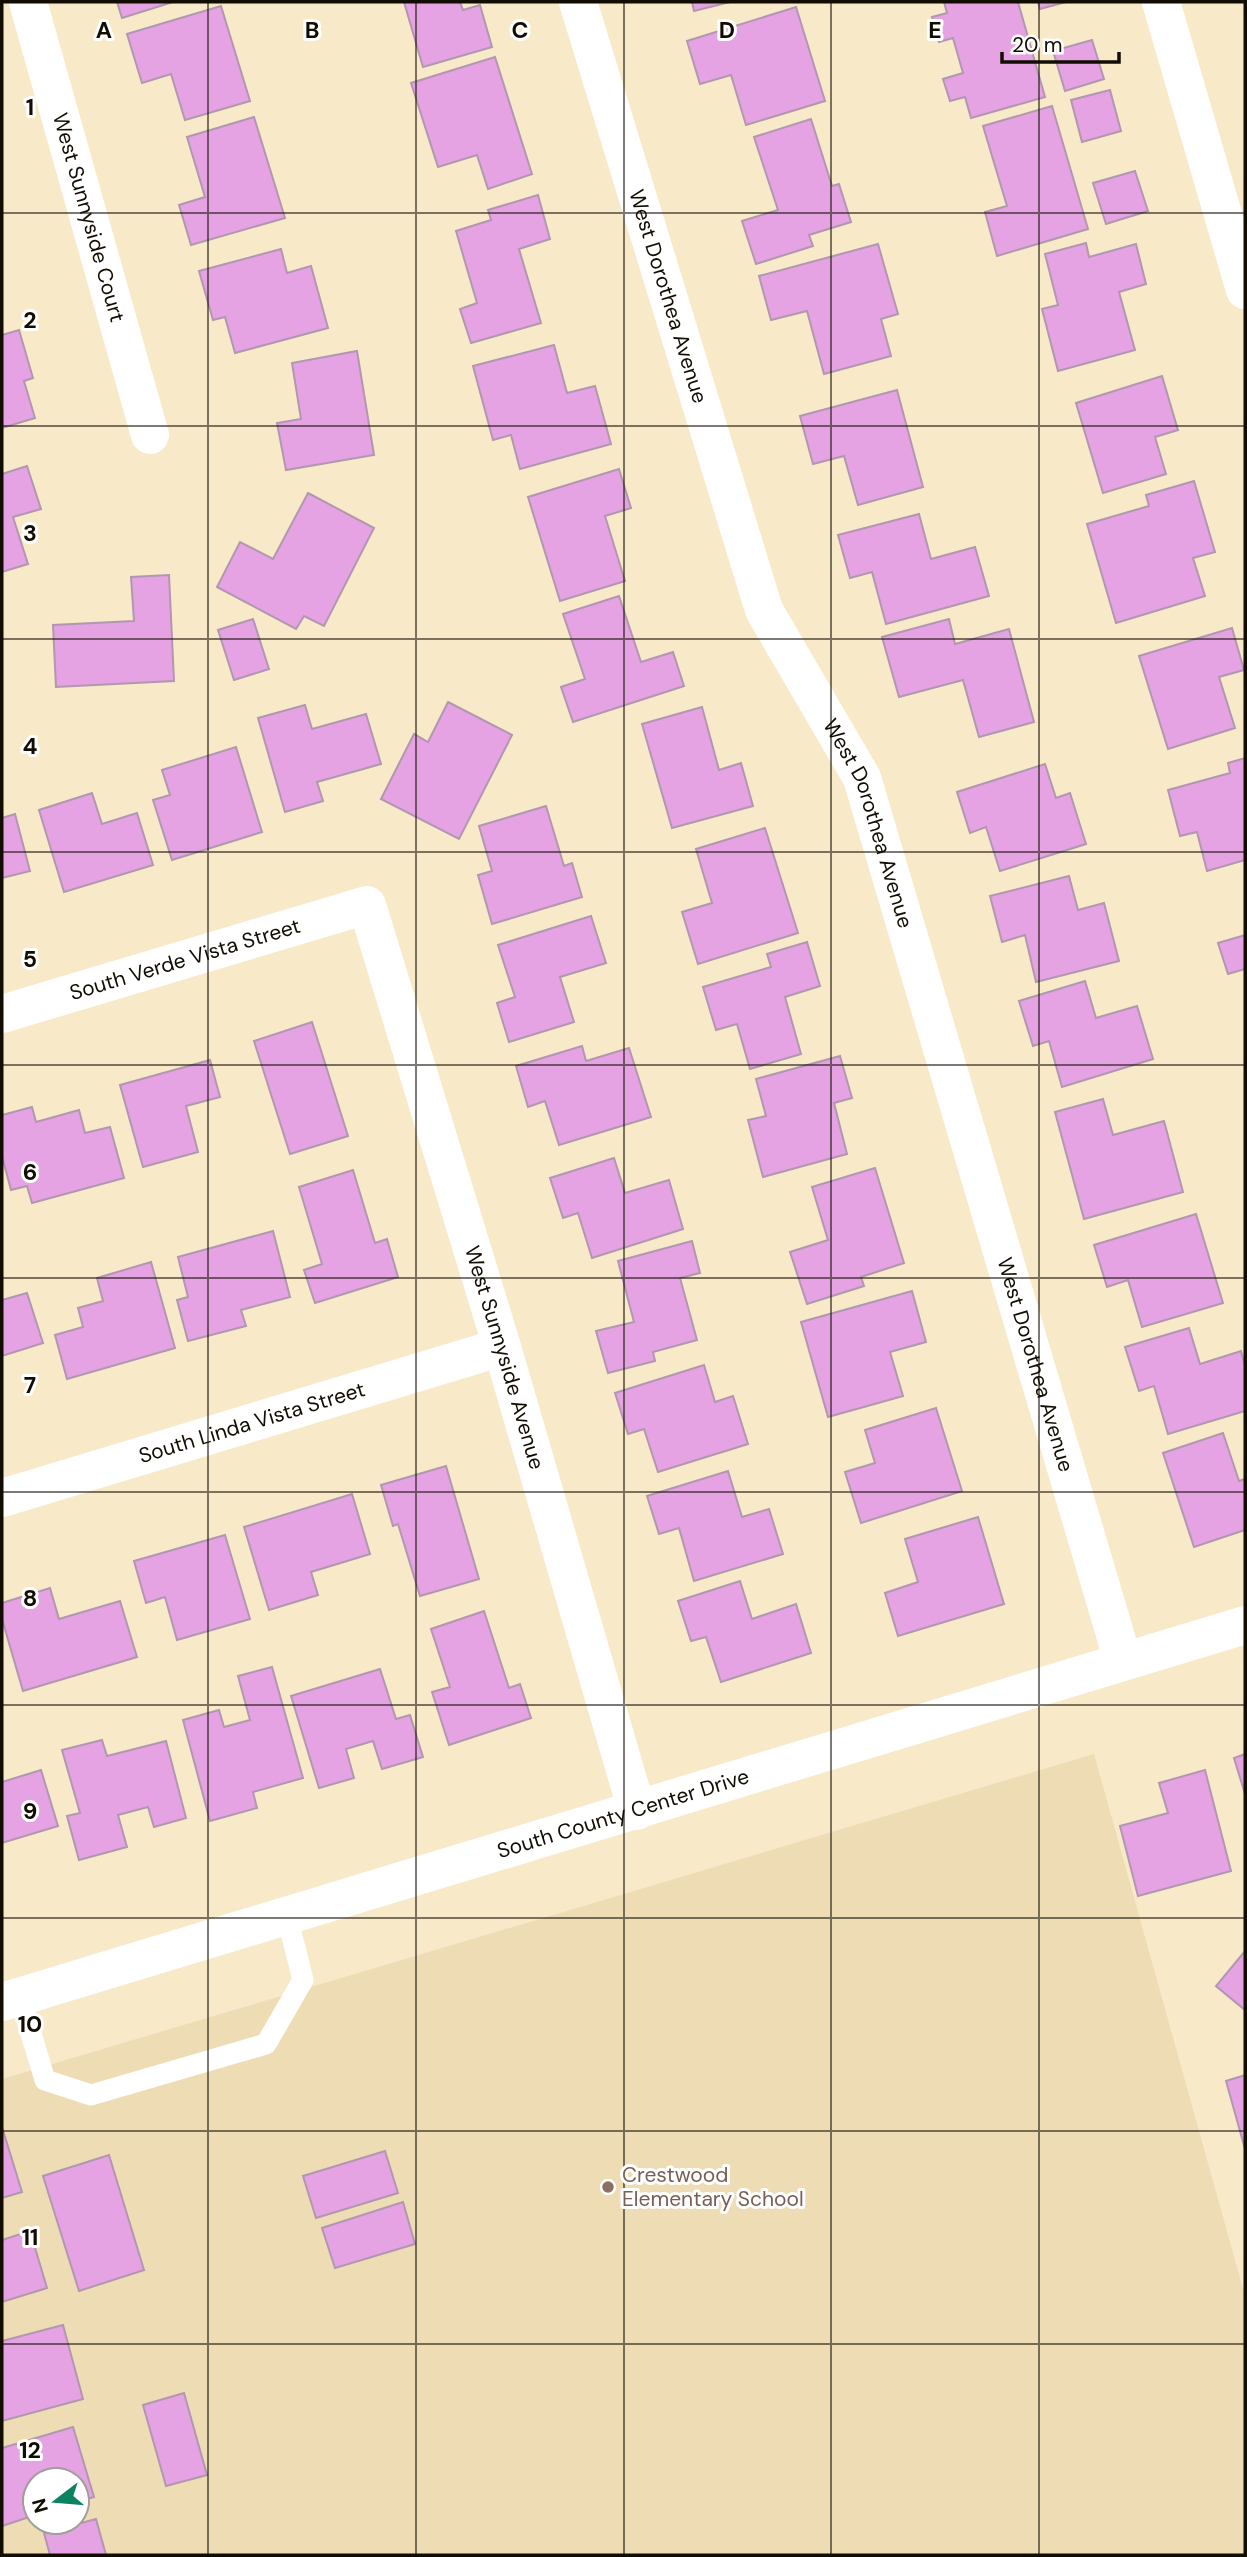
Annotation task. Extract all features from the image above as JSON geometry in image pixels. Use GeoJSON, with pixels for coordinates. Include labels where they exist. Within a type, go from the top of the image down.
{"type":"FeatureCollection","features":[{"type":"Feature","properties":{"kind":"street","name":"West Sunnyside Court"},"geometry":{"type":"LineString","coordinates":[[28,2],[150,435]]}},
{"type":"Feature","properties":{"kind":"street","name":"West Dorothea Avenue"},"geometry":{"type":"LineString","coordinates":[[578,2],[764,610],[862,778],[1123,1661]]}},
{"type":"Feature","properties":{"kind":"street"},"geometry":{"type":"LineString","coordinates":[[1160,2],[1245,290]]}},
{"type":"Feature","properties":{"kind":"street","name":"South Verde Vista Street"},"geometry":{"type":"LineString","coordinates":[[2,1014],[367,905]]}},
{"type":"Feature","properties":{"kind":"street","name":"West Sunnyside Avenue"},"geometry":{"type":"LineString","coordinates":[[367,905],[502,1347],[637,1811]]}},
{"type":"Feature","properties":{"kind":"street","name":"South Linda Vista Street"},"geometry":{"type":"LineString","coordinates":[[2,1498],[502,1347]]}},
{"type":"Feature","properties":{"kind":"street","name":"South County Center Drive"},"geometry":{"type":"LineString","coordinates":[[11,2000],[1245,1625]]}},
{"type":"Feature","properties":{"kind":"lane"},"geometry":{"type":"LineString","coordinates":[[11,2000],[45,2080],[91,2095],[266,2044],[303,1980],[287,1916]]}},
{"type":"Feature","properties":{"kind":"shaded area","name":"Crestwood Elementary School"},"geometry":{"type":"Polygon","coordinates":[[[1094,1754],[1245,2296],[1245,2555],[2,2555],[2,2079],[1094,1754]]]}},
{"type":"Feature","properties":{"kind":"building"},"geometry":{"type":"Polygon","coordinates":[[[117,2],[173,2],[122,18],[117,2]]]}},
{"type":"Feature","properties":{"kind":"building"},"geometry":{"type":"Polygon","coordinates":[[[404,2],[460,2],[463,10],[480,5],[492,47],[423,67],[404,2]]]}},
{"type":"Feature","properties":{"kind":"building"},"geometry":{"type":"Polygon","coordinates":[[[692,2],[730,2],[694,11],[692,2]]]}},
{"type":"Feature","properties":{"kind":"building"},"geometry":{"type":"Polygon","coordinates":[[[944,2],[1018,2],[1045,97],[971,118],[965,97],[950,101],[943,79],[963,73],[953,38],[939,42],[932,17],[947,13],[944,2]]]}},
{"type":"Feature","properties":{"kind":"building"},"geometry":{"type":"Polygon","coordinates":[[[1038,2],[1066,2],[1040,9],[1038,2]]]}},
{"type":"Feature","properties":{"kind":"building"},"geometry":{"type":"Polygon","coordinates":[[[221,6],[250,101],[185,120],[171,74],[142,83],[127,34],[221,6]]]}},
{"type":"Feature","properties":{"kind":"building"},"geometry":{"type":"Polygon","coordinates":[[[796,7],[825,101],[746,125],[731,75],[700,84],[687,41],[796,7]]]}},
{"type":"Feature","properties":{"kind":"building"},"geometry":{"type":"Polygon","coordinates":[[[1092,40],[1104,79],[1065,91],[1053,51],[1092,40]]]}},
{"type":"Feature","properties":{"kind":"building"},"geometry":{"type":"Polygon","coordinates":[[[495,57],[532,174],[488,189],[477,155],[438,167],[411,83],[495,57]]]}},
{"type":"Feature","properties":{"kind":"building"},"geometry":{"type":"Polygon","coordinates":[[[1110,90],[1121,131],[1082,142],[1071,100],[1110,90]]]}},
{"type":"Feature","properties":{"kind":"building"},"geometry":{"type":"Polygon","coordinates":[[[1052,106],[1088,229],[997,256],[985,212],[1007,206],[983,126],[1052,106]]]}},
{"type":"Feature","properties":{"kind":"building"},"geometry":{"type":"Polygon","coordinates":[[[254,117],[285,218],[191,245],[179,205],[205,197],[187,137],[254,117]]]}},
{"type":"Feature","properties":{"kind":"building"},"geometry":{"type":"Polygon","coordinates":[[[811,119],[832,186],[839,184],[851,222],[809,235],[813,246],[756,264],[742,221],[778,210],[754,137],[811,119]]]}},
{"type":"Feature","properties":{"kind":"building"},"geometry":{"type":"Polygon","coordinates":[[[1135,171],[1148,211],[1106,224],[1093,183],[1135,171]]]}},
{"type":"Feature","properties":{"kind":"building"},"geometry":{"type":"Polygon","coordinates":[[[538,195],[550,239],[519,249],[541,323],[471,343],[460,309],[477,303],[456,231],[491,220],[488,210],[538,195]]]}},
{"type":"Feature","properties":{"kind":"building"},"geometry":{"type":"Polygon","coordinates":[[[1086,243],[1089,257],[1136,244],[1146,284],[1119,292],[1135,350],[1058,371],[1042,309],[1058,305],[1045,254],[1086,243]]]}},
{"type":"Feature","properties":{"kind":"building"},"geometry":{"type":"Polygon","coordinates":[[[878,244],[898,314],[881,319],[891,356],[824,374],[807,311],[771,320],[759,276],[878,244]]]}},
{"type":"Feature","properties":{"kind":"building"},"geometry":{"type":"Polygon","coordinates":[[[281,249],[287,273],[311,266],[328,328],[235,353],[225,317],[213,320],[199,271],[281,249]]]}},
{"type":"Feature","properties":{"kind":"building"},"geometry":{"type":"Polygon","coordinates":[[[19,330],[33,378],[24,381],[35,418],[2,428],[2,335],[19,330]]]}},
{"type":"Feature","properties":{"kind":"building"},"geometry":{"type":"Polygon","coordinates":[[[554,345],[567,393],[595,386],[611,444],[520,469],[511,435],[493,440],[473,366],[554,345]]]}},
{"type":"Feature","properties":{"kind":"building"},"geometry":{"type":"Polygon","coordinates":[[[357,351],[374,455],[286,470],[277,423],[301,419],[292,363],[357,351]]]}},
{"type":"Feature","properties":{"kind":"building"},"geometry":{"type":"Polygon","coordinates":[[[1162,376],[1178,430],[1155,437],[1166,474],[1103,493],[1076,403],[1162,376]]]}},
{"type":"Feature","properties":{"kind":"building"},"geometry":{"type":"Polygon","coordinates":[[[897,390],[923,487],[858,505],[844,456],[813,464],[800,416],[897,390]]]}},
{"type":"Feature","properties":{"kind":"building"},"geometry":{"type":"Polygon","coordinates":[[[27,466],[41,509],[13,517],[28,564],[2,572],[2,474],[27,466]]]}},
{"type":"Feature","properties":{"kind":"building"},"geometry":{"type":"Polygon","coordinates":[[[619,469],[631,508],[605,516],[625,581],[560,601],[528,497],[619,469]]]}},
{"type":"Feature","properties":{"kind":"building"},"geometry":{"type":"Polygon","coordinates":[[[1194,481],[1215,552],[1193,558],[1205,596],[1116,623],[1087,524],[1149,506],[1146,495],[1194,481]]]}},
{"type":"Feature","properties":{"kind":"building"},"geometry":{"type":"Polygon","coordinates":[[[308,493],[374,528],[324,626],[304,616],[296,629],[217,587],[240,542],[273,559],[308,493]]]}},
{"type":"Feature","properties":{"kind":"building"},"geometry":{"type":"Polygon","coordinates":[[[919,514],[931,559],[975,547],[989,596],[886,624],[872,572],[850,578],[838,535],[919,514]]]}},
{"type":"Feature","properties":{"kind":"building"},"geometry":{"type":"Polygon","coordinates":[[[169,575],[174,681],[56,687],[53,625],[134,621],[131,577],[169,575]]]}},
{"type":"Feature","properties":{"kind":"building"},"geometry":{"type":"Polygon","coordinates":[[[619,596],[641,662],[673,652],[684,686],[573,722],[561,687],[585,679],[563,614],[619,596]]]}},
{"type":"Feature","properties":{"kind":"building"},"geometry":{"type":"Polygon","coordinates":[[[253,619],[269,669],[234,680],[218,630],[253,619]]]}},
{"type":"Feature","properties":{"kind":"building"},"geometry":{"type":"Polygon","coordinates":[[[949,619],[955,644],[1009,629],[1034,722],[979,737],[963,680],[899,697],[882,637],[949,619]]]}},
{"type":"Feature","properties":{"kind":"building"},"geometry":{"type":"Polygon","coordinates":[[[1232,628],[1244,670],[1219,677],[1235,728],[1168,749],[1139,656],[1232,628]]]}},
{"type":"Feature","properties":{"kind":"building"},"geometry":{"type":"Polygon","coordinates":[[[448,702],[512,735],[459,839],[381,799],[414,734],[428,742],[448,702]]]}},
{"type":"Feature","properties":{"kind":"building"},"geometry":{"type":"Polygon","coordinates":[[[305,705],[312,729],[366,714],[381,764],[317,782],[323,801],[285,812],[258,718],[305,705]]]}},
{"type":"Feature","properties":{"kind":"building"},"geometry":{"type":"Polygon","coordinates":[[[702,707],[719,770],[741,763],[753,806],[672,828],[642,724],[702,707]]]}},
{"type":"Feature","properties":{"kind":"building"},"geometry":{"type":"Polygon","coordinates":[[[236,747],[262,832],[172,860],[153,800],[170,795],[162,770],[236,747]]]}},
{"type":"Feature","properties":{"kind":"building"},"geometry":{"type":"Polygon","coordinates":[[[1245,758],[1245,860],[1207,871],[1197,832],[1180,836],[1168,790],[1230,773],[1228,763],[1245,758]]]}},
{"type":"Feature","properties":{"kind":"building"},"geometry":{"type":"Polygon","coordinates":[[[1045,764],[1056,798],[1070,793],[1086,844],[1000,871],[986,827],[970,833],[957,792],[1045,764]]]}},
{"type":"Feature","properties":{"kind":"building"},"geometry":{"type":"Polygon","coordinates":[[[92,793],[102,824],[137,813],[153,865],[64,892],[39,810],[92,793]]]}},
{"type":"Feature","properties":{"kind":"building"},"geometry":{"type":"Polygon","coordinates":[[[546,806],[564,866],[572,863],[582,897],[492,924],[478,875],[492,871],[479,826],[546,806]]]}},
{"type":"Feature","properties":{"kind":"building"},"geometry":{"type":"Polygon","coordinates":[[[15,814],[30,871],[2,878],[2,818],[15,814]]]}},
{"type":"Feature","properties":{"kind":"building"},"geometry":{"type":"Polygon","coordinates":[[[765,828],[798,933],[698,964],[682,912],[712,903],[696,849],[765,828]]]}},
{"type":"Feature","properties":{"kind":"building"},"geometry":{"type":"Polygon","coordinates":[[[1069,876],[1078,910],[1104,903],[1119,961],[1036,982],[1025,935],[1002,942],[990,896],[1069,876]]]}},
{"type":"Feature","properties":{"kind":"building"},"geometry":{"type":"Polygon","coordinates":[[[591,916],[606,963],[560,977],[574,1022],[509,1042],[497,1003],[515,997],[498,945],[591,916]]]}},
{"type":"Feature","properties":{"kind":"building"},"geometry":{"type":"Polygon","coordinates":[[[1245,935],[1245,969],[1228,974],[1218,943],[1245,935]]]}},
{"type":"Feature","properties":{"kind":"building"},"geometry":{"type":"Polygon","coordinates":[[[807,942],[820,986],[785,997],[801,1054],[750,1069],[737,1024],[716,1030],[703,987],[771,967],[767,954],[807,942]]]}},
{"type":"Feature","properties":{"kind":"building"},"geometry":{"type":"Polygon","coordinates":[[[1085,981],[1096,1018],[1137,1006],[1153,1059],[1062,1087],[1049,1041],[1033,1046],[1019,1001],[1085,981]]]}},
{"type":"Feature","properties":{"kind":"building"},"geometry":{"type":"Polygon","coordinates":[[[312,1022],[348,1136],[290,1154],[254,1041],[312,1022]]]}},
{"type":"Feature","properties":{"kind":"building"},"geometry":{"type":"Polygon","coordinates":[[[582,1046],[586,1061],[629,1048],[651,1117],[559,1145],[545,1101],[528,1107],[516,1066],[582,1046]]]}},
{"type":"Feature","properties":{"kind":"building"},"geometry":{"type":"Polygon","coordinates":[[[840,1056],[852,1098],[834,1103],[847,1154],[763,1177],[748,1120],[766,1116],[756,1079],[840,1056]]]}},
{"type":"Feature","properties":{"kind":"building"},"geometry":{"type":"Polygon","coordinates":[[[210,1060],[220,1097],[186,1106],[198,1152],[143,1167],[120,1085],[210,1060]]]}},
{"type":"Feature","properties":{"kind":"building"},"geometry":{"type":"Polygon","coordinates":[[[1103,1099],[1113,1135],[1164,1121],[1183,1192],[1084,1219],[1055,1112],[1103,1099]]]}},
{"type":"Feature","properties":{"kind":"building"},"geometry":{"type":"Polygon","coordinates":[[[32,1107],[36,1122],[79,1110],[85,1133],[110,1127],[124,1178],[32,1203],[27,1186],[11,1190],[2,1156],[2,1115],[32,1107]]]}},
{"type":"Feature","properties":{"kind":"building"},"geometry":{"type":"Polygon","coordinates":[[[614,1158],[625,1193],[669,1180],[683,1229],[592,1258],[578,1213],[563,1218],[550,1178],[614,1158]]]}},
{"type":"Feature","properties":{"kind":"building"},"geometry":{"type":"Polygon","coordinates":[[[875,1168],[904,1263],[861,1277],[864,1286],[807,1304],[790,1252],[828,1240],[812,1187],[875,1168]]]}},
{"type":"Feature","properties":{"kind":"building"},"geometry":{"type":"Polygon","coordinates":[[[353,1170],[375,1243],[387,1239],[398,1277],[315,1303],[304,1270],[322,1264],[299,1187],[353,1170]]]}},
{"type":"Feature","properties":{"kind":"building"},"geometry":{"type":"Polygon","coordinates":[[[1196,1214],[1223,1303],[1142,1327],[1128,1280],[1107,1287],[1094,1245],[1196,1214]]]}},
{"type":"Feature","properties":{"kind":"building"},"geometry":{"type":"Polygon","coordinates":[[[273,1231],[290,1297],[241,1310],[246,1326],[188,1341],[177,1300],[188,1297],[178,1257],[273,1231]]]}},
{"type":"Feature","properties":{"kind":"building"},"geometry":{"type":"Polygon","coordinates":[[[692,1241],[700,1273],[680,1278],[697,1340],[653,1352],[655,1361],[608,1373],[596,1331],[634,1322],[618,1261],[692,1241]]]}},
{"type":"Feature","properties":{"kind":"building"},"geometry":{"type":"Polygon","coordinates":[[[151,1262],[175,1348],[67,1379],[55,1335],[83,1327],[78,1308],[103,1301],[97,1278],[151,1262]]]}},
{"type":"Feature","properties":{"kind":"building"},"geometry":{"type":"Polygon","coordinates":[[[912,1291],[926,1342],[890,1352],[903,1396],[828,1417],[801,1322],[912,1291]]]}},
{"type":"Feature","properties":{"kind":"building"},"geometry":{"type":"Polygon","coordinates":[[[27,1293],[43,1343],[2,1356],[2,1300],[27,1293]]]}},
{"type":"Feature","properties":{"kind":"building"},"geometry":{"type":"Polygon","coordinates":[[[1189,1328],[1200,1364],[1241,1351],[1245,1366],[1245,1411],[1168,1434],[1154,1386],[1139,1391],[1125,1347],[1189,1328]]]}},
{"type":"Feature","properties":{"kind":"building"},"geometry":{"type":"Polygon","coordinates":[[[704,1365],[715,1402],[733,1396],[748,1444],[658,1472],[644,1429],[628,1434],[615,1393],[704,1365]]]}},
{"type":"Feature","properties":{"kind":"building"},"geometry":{"type":"Polygon","coordinates":[[[936,1408],[962,1491],[861,1523],[845,1472],[875,1463],[865,1430],[936,1408]]]}},
{"type":"Feature","properties":{"kind":"building"},"geometry":{"type":"Polygon","coordinates":[[[1223,1433],[1239,1481],[1245,1479],[1245,1530],[1194,1547],[1163,1453],[1223,1433]]]}},
{"type":"Feature","properties":{"kind":"building"},"geometry":{"type":"Polygon","coordinates":[[[446,1466],[479,1579],[420,1596],[398,1524],[393,1526],[381,1485],[446,1466]]]}},
{"type":"Feature","properties":{"kind":"building"},"geometry":{"type":"Polygon","coordinates":[[[728,1471],[742,1517],[769,1509],[783,1554],[694,1581],[679,1528],[659,1534],[647,1496],[728,1471]]]}},
{"type":"Feature","properties":{"kind":"building"},"geometry":{"type":"Polygon","coordinates":[[[352,1494],[370,1554],[311,1572],[318,1595],[269,1610],[244,1527],[352,1494]]]}},
{"type":"Feature","properties":{"kind":"building"},"geometry":{"type":"Polygon","coordinates":[[[978,1517],[1004,1604],[898,1636],[885,1593],[918,1582],[905,1539],[978,1517]]]}},
{"type":"Feature","properties":{"kind":"building"},"geometry":{"type":"Polygon","coordinates":[[[225,1535],[250,1619],[177,1640],[165,1597],[146,1603],[134,1561],[225,1535]]]}},
{"type":"Feature","properties":{"kind":"building"},"geometry":{"type":"Polygon","coordinates":[[[740,1581],[752,1619],[796,1604],[811,1653],[721,1682],[706,1637],[691,1641],[678,1601],[740,1581]]]}},
{"type":"Feature","properties":{"kind":"building"},"geometry":{"type":"Polygon","coordinates":[[[50,1588],[59,1619],[120,1601],[137,1657],[23,1691],[2,1619],[2,1603],[50,1588]]]}},
{"type":"Feature","properties":{"kind":"building"},"geometry":{"type":"Polygon","coordinates":[[[484,1611],[509,1688],[520,1684],[531,1718],[449,1745],[432,1692],[450,1687],[431,1629],[484,1611]]]}},
{"type":"Feature","properties":{"kind":"building"},"geometry":{"type":"Polygon","coordinates":[[[272,1667],[303,1778],[253,1792],[257,1808],[210,1821],[183,1720],[219,1710],[224,1727],[250,1720],[238,1676],[272,1667]]]}},
{"type":"Feature","properties":{"kind":"building"},"geometry":{"type":"Polygon","coordinates":[[[380,1669],[396,1719],[410,1715],[423,1757],[382,1769],[373,1741],[346,1749],[354,1778],[319,1788],[291,1696],[380,1669]]]}},
{"type":"Feature","properties":{"kind":"building"},"geometry":{"type":"Polygon","coordinates":[[[102,1740],[107,1756],[166,1741],[186,1818],[154,1827],[148,1807],[118,1815],[127,1847],[79,1860],[67,1816],[80,1813],[62,1750],[102,1740]]]}},
{"type":"Feature","properties":{"kind":"building"},"geometry":{"type":"Polygon","coordinates":[[[1245,1754],[1245,1794],[1234,1758],[1245,1754]]]}},
{"type":"Feature","properties":{"kind":"building"},"geometry":{"type":"Polygon","coordinates":[[[41,1770],[58,1826],[2,1843],[2,1782],[41,1770]]]}},
{"type":"Feature","properties":{"kind":"building"},"geometry":{"type":"Polygon","coordinates":[[[1205,1770],[1231,1871],[1138,1896],[1120,1826],[1168,1813],[1159,1783],[1205,1770]]]}},
{"type":"Feature","properties":{"kind":"building"},"geometry":{"type":"Polygon","coordinates":[[[1245,1951],[1245,2010],[1216,1986],[1245,1951]]]}},
{"type":"Feature","properties":{"kind":"building"},"geometry":{"type":"Polygon","coordinates":[[[1245,2075],[1245,2149],[1226,2081],[1245,2075]]]}},
{"type":"Feature","properties":{"kind":"building"},"geometry":{"type":"Polygon","coordinates":[[[2,2127],[22,2192],[2,2198],[2,2127]]]}},
{"type":"Feature","properties":{"kind":"building"},"geometry":{"type":"Polygon","coordinates":[[[385,2151],[398,2193],[316,2218],[303,2176],[385,2151]]]}},
{"type":"Feature","properties":{"kind":"building"},"geometry":{"type":"Polygon","coordinates":[[[109,2155],[144,2270],[79,2291],[43,2176],[109,2155]]]}},
{"type":"Feature","properties":{"kind":"building"},"geometry":{"type":"Polygon","coordinates":[[[403,2202],[415,2244],[335,2268],[322,2228],[403,2202]]]}},
{"type":"Feature","properties":{"kind":"building"},"geometry":{"type":"Polygon","coordinates":[[[30,2231],[47,2288],[2,2302],[2,2240],[30,2231]]]}},
{"type":"Feature","properties":{"kind":"building"},"geometry":{"type":"Polygon","coordinates":[[[63,2325],[83,2399],[2,2421],[2,2341],[63,2325]]]}},
{"type":"Feature","properties":{"kind":"building"},"geometry":{"type":"Polygon","coordinates":[[[184,2393],[207,2475],[166,2486],[143,2405],[184,2393]]]}},
{"type":"Feature","properties":{"kind":"building"},"geometry":{"type":"Polygon","coordinates":[[[73,2427],[85,2466],[21,2466],[21,2520],[2,2526],[2,2448],[73,2427]]]}},
{"type":"Feature","properties":{"kind":"building"},"geometry":{"type":"Polygon","coordinates":[[[96,2519],[106,2555],[50,2555],[45,2536],[91,2536],[91,2520],[96,2519]]]}},
{"type":"Feature","properties":{"kind":"place","name":"Crestwood Elementary School"},"geometry":{"type":"Point","coordinates":[608,2187]}}]}
